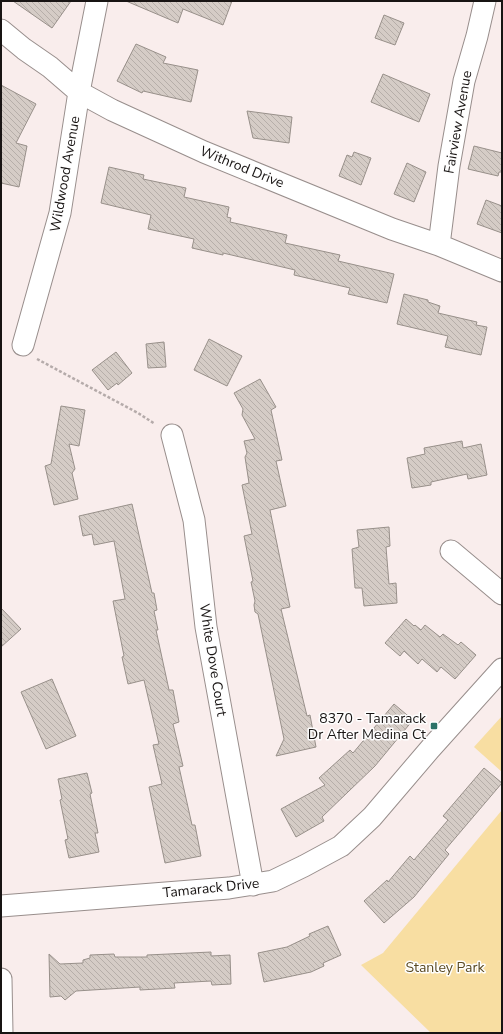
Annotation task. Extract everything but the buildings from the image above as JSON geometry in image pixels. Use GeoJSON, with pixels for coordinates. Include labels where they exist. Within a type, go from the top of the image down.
{"type":"FeatureCollection","features":[{"type":"Feature","properties":{"kind":"street","name":"Wildwood Avenue"},"geometry":{"type":"LineString","coordinates":[[22,345],[60,213],[79,92],[97,1]]}},
{"type":"Feature","properties":{"kind":"street","name":"Fairview Avenue"},"geometry":{"type":"LineString","coordinates":[[439,245],[449,166],[464,81],[486,1]]}},
{"type":"Feature","properties":{"kind":"street","name":"Withrod Drive"},"geometry":{"type":"LineString","coordinates":[[1,30],[24,49],[50,67],[79,92],[112,110],[204,152],[392,229],[439,245],[502,271]]}},
{"type":"Feature","properties":{"kind":"street","name":"White Dove Court"},"geometry":{"type":"LineString","coordinates":[[172,435],[194,520],[206,626],[253,885]]}},
{"type":"Feature","properties":{"kind":"street"},"geometry":{"type":"LineString","coordinates":[[451,552],[502,594]]}},
{"type":"Feature","properties":{"kind":"street","name":"Tamarack Drive"},"geometry":{"type":"LineString","coordinates":[[1,906],[229,888],[273,881],[341,846],[372,817],[430,749],[502,669]]}},
{"type":"Feature","properties":{"kind":"street"},"geometry":{"type":"LineString","coordinates":[[1,979],[2,1033]]}},
{"type":"Feature","properties":{"kind":"path"},"geometry":{"type":"LineString","coordinates":[[22,345],[31,356],[138,413],[172,435]]}},
{"type":"Feature","properties":{"kind":"green space"},"geometry":{"type":"Polygon","coordinates":[[[502,716],[502,772],[474,747],[502,716]]]}},
{"type":"Feature","properties":{"kind":"green space","name":"Stanley Park"},"geometry":{"type":"Polygon","coordinates":[[[502,810],[502,1033],[431,1033],[361,965],[383,953],[502,810]]]}},
{"type":"Feature","properties":{"kind":"place","name":"8370 - Tamarack Dr After Medina Ct"},"geometry":{"type":"Point","coordinates":[434,726]}}]}
